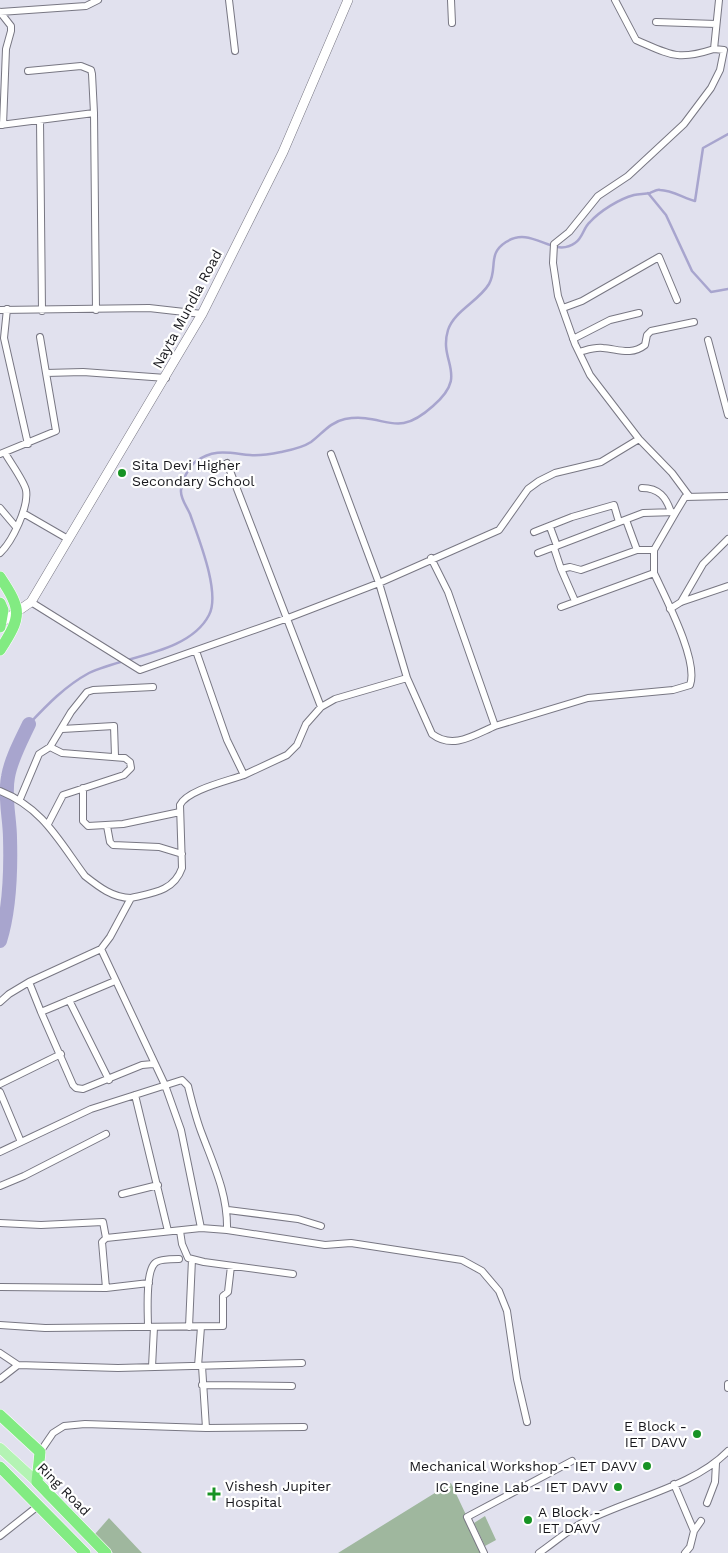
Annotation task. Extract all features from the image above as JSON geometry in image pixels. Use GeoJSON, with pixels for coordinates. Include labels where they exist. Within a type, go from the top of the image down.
{"type":"FeatureCollection","features":[{"type":"Feature","properties":{"kind":"highway"},"geometry":{"type":"LineString","coordinates":[[0,576],[14,598],[18,612],[13,630],[0,650]]}},
{"type":"Feature","properties":{"kind":"highway"},"geometry":{"type":"LineString","coordinates":[[0,603],[1,624]]}},
{"type":"Feature","properties":{"kind":"highway"},"geometry":{"type":"LineString","coordinates":[[0,1415],[40,1452],[37,1482]]}},
{"type":"Feature","properties":{"kind":"highway"},"geometry":{"type":"LineString","coordinates":[[0,1467],[85,1553]]}},
{"type":"Feature","properties":{"kind":"highway","name":"Ring Road"},"geometry":{"type":"LineString","coordinates":[[37,1482],[106,1553]]}},
{"type":"Feature","properties":{"kind":"main road","name":"Nayta Mundla Road"},"geometry":{"type":"LineString","coordinates":[[1,624],[31,602],[166,378],[202,314],[283,152],[348,0]]}},
{"type":"Feature","properties":{"kind":"main road","name":"Ring Road"},"geometry":{"type":"LineString","coordinates":[[0,1448],[37,1482]]}},
{"type":"Feature","properties":{"kind":"street"},"geometry":{"type":"LineString","coordinates":[[94,112],[2,125],[6,49],[11,26],[0,12],[86,6],[98,0]]}},
{"type":"Feature","properties":{"kind":"street"},"geometry":{"type":"LineString","coordinates":[[229,0],[235,51]]}},
{"type":"Feature","properties":{"kind":"street"},"geometry":{"type":"LineString","coordinates":[[451,0],[452,23]]}},
{"type":"Feature","properties":{"kind":"street"},"geometry":{"type":"LineString","coordinates":[[615,0],[636,40],[656,47],[670,55],[679,56],[724,50],[720,70],[712,88],[684,124],[628,176],[598,196],[555,247],[553,262],[563,308],[573,339],[590,374],[638,439],[672,473],[689,496]]}},
{"type":"Feature","properties":{"kind":"street"},"geometry":{"type":"LineString","coordinates":[[714,50],[719,0]]}},
{"type":"Feature","properties":{"kind":"street"},"geometry":{"type":"LineString","coordinates":[[656,22],[716,24]]}},
{"type":"Feature","properties":{"kind":"street"},"geometry":{"type":"LineString","coordinates":[[28,71],[81,66],[87,68],[92,74],[96,310]]}},
{"type":"Feature","properties":{"kind":"street"},"geometry":{"type":"LineString","coordinates":[[40,120],[42,311]]}},
{"type":"Feature","properties":{"kind":"street"},"geometry":{"type":"LineString","coordinates":[[563,308],[582,300],[659,257],[677,300]]}},
{"type":"Feature","properties":{"kind":"street"},"geometry":{"type":"LineString","coordinates":[[28,444],[4,338],[4,310],[42,311],[149,308],[202,314]]}},
{"type":"Feature","properties":{"kind":"street"},"geometry":{"type":"LineString","coordinates":[[573,339],[610,320],[639,313]]}},
{"type":"Feature","properties":{"kind":"street"},"geometry":{"type":"LineString","coordinates":[[579,352],[602,348],[631,351],[645,345],[646,335],[650,331],[694,322]]}},
{"type":"Feature","properties":{"kind":"street"},"geometry":{"type":"LineString","coordinates":[[0,553],[11,540],[23,513],[26,490],[2,453],[56,431],[40,337]]}},
{"type":"Feature","properties":{"kind":"street"},"geometry":{"type":"LineString","coordinates":[[708,340],[728,415]]}},
{"type":"Feature","properties":{"kind":"street"},"geometry":{"type":"LineString","coordinates":[[46,373],[83,372],[166,378]]}},
{"type":"Feature","properties":{"kind":"street"},"geometry":{"type":"LineString","coordinates":[[31,602],[140,670],[288,618],[379,583],[431,558],[499,530],[528,489],[555,473],[601,462],[638,439]]}},
{"type":"Feature","properties":{"kind":"street"},"geometry":{"type":"LineString","coordinates":[[330,454],[379,583],[407,678],[432,734],[439,740],[449,742],[462,741],[495,726],[588,698],[673,690],[690,685],[692,678],[686,645],[654,572],[654,550],[674,512],[685,497],[728,496]]}},
{"type":"Feature","properties":{"kind":"street"},"geometry":{"type":"LineString","coordinates":[[227,463],[321,706]]}},
{"type":"Feature","properties":{"kind":"street"},"geometry":{"type":"LineString","coordinates":[[642,488],[650,488],[660,493],[674,512]]}},
{"type":"Feature","properties":{"kind":"street"},"geometry":{"type":"LineString","coordinates":[[534,532],[572,517],[614,505],[637,550]]}},
{"type":"Feature","properties":{"kind":"street"},"geometry":{"type":"LineString","coordinates":[[0,508],[16,527]]}},
{"type":"Feature","properties":{"kind":"street"},"geometry":{"type":"LineString","coordinates":[[538,553],[643,514],[674,512]]}},
{"type":"Feature","properties":{"kind":"street"},"geometry":{"type":"LineString","coordinates":[[23,513],[68,539]]}},
{"type":"Feature","properties":{"kind":"street"},"geometry":{"type":"LineString","coordinates":[[550,527],[561,569],[575,601]]}},
{"type":"Feature","properties":{"kind":"street"},"geometry":{"type":"LineString","coordinates":[[681,602],[703,564],[728,539]]}},
{"type":"Feature","properties":{"kind":"street"},"geometry":{"type":"LineString","coordinates":[[561,569],[570,567],[581,570],[637,550],[654,550]]}},
{"type":"Feature","properties":{"kind":"street"},"geometry":{"type":"LineString","coordinates":[[431,558],[448,592],[495,726]]}},
{"type":"Feature","properties":{"kind":"street"},"geometry":{"type":"LineString","coordinates":[[561,607],[654,572]]}},
{"type":"Feature","properties":{"kind":"street"},"geometry":{"type":"LineString","coordinates":[[670,609],[681,602],[728,586]]}},
{"type":"Feature","properties":{"kind":"street"},"geometry":{"type":"LineString","coordinates":[[196,651],[220,723],[244,775]]}},
{"type":"Feature","properties":{"kind":"street"},"geometry":{"type":"LineString","coordinates":[[0,791],[20,799],[48,824],[85,876],[121,898],[131,898],[171,886],[179,876],[182,868],[180,812],[183,799],[191,794],[244,775],[287,755],[297,745],[306,724],[321,706],[335,699],[407,678]]}},
{"type":"Feature","properties":{"kind":"street"},"geometry":{"type":"LineString","coordinates":[[20,799],[39,754],[50,747],[87,692],[93,690],[153,687]]}},
{"type":"Feature","properties":{"kind":"street"},"geometry":{"type":"LineString","coordinates":[[62,728],[114,726],[116,756]]}},
{"type":"Feature","properties":{"kind":"street"},"geometry":{"type":"LineString","coordinates":[[48,824],[63,796],[129,772],[130,768],[128,760],[116,756],[91,756],[62,752],[50,747]]}},
{"type":"Feature","properties":{"kind":"street"},"geometry":{"type":"LineString","coordinates":[[83,788],[84,825],[107,826],[180,812]]}},
{"type":"Feature","properties":{"kind":"street"},"geometry":{"type":"LineString","coordinates":[[107,826],[110,842],[113,845],[159,847],[182,854]]}},
{"type":"Feature","properties":{"kind":"street"},"geometry":{"type":"LineString","coordinates":[[0,1002],[8,994],[29,982],[103,946],[131,898]]}},
{"type":"Feature","properties":{"kind":"street"},"geometry":{"type":"LineString","coordinates":[[103,946],[115,981],[153,1064],[165,1085],[181,1130],[201,1228]]}},
{"type":"Feature","properties":{"kind":"street"},"geometry":{"type":"LineString","coordinates":[[41,1012],[115,981]]}},
{"type":"Feature","properties":{"kind":"street"},"geometry":{"type":"LineString","coordinates":[[29,982],[76,1088],[84,1089],[142,1066],[153,1064]]}},
{"type":"Feature","properties":{"kind":"street"},"geometry":{"type":"LineString","coordinates":[[69,1000],[108,1080]]}},
{"type":"Feature","properties":{"kind":"street"},"geometry":{"type":"LineString","coordinates":[[0,1084],[60,1054]]}},
{"type":"Feature","properties":{"kind":"street"},"geometry":{"type":"LineString","coordinates":[[0,1152],[90,1109],[182,1080],[188,1086],[202,1135],[218,1174],[228,1210],[227,1230]]}},
{"type":"Feature","properties":{"kind":"street"},"geometry":{"type":"LineString","coordinates":[[0,1092],[21,1142]]}},
{"type":"Feature","properties":{"kind":"street"},"geometry":{"type":"LineString","coordinates":[[135,1095],[168,1231]]}},
{"type":"Feature","properties":{"kind":"street"},"geometry":{"type":"LineString","coordinates":[[0,1186],[24,1176],[106,1134]]}},
{"type":"Feature","properties":{"kind":"street"},"geometry":{"type":"LineString","coordinates":[[122,1194],[158,1186]]}},
{"type":"Feature","properties":{"kind":"street"},"geometry":{"type":"LineString","coordinates":[[228,1210],[298,1219],[321,1226]]}},
{"type":"Feature","properties":{"kind":"street"},"geometry":{"type":"LineString","coordinates":[[0,1223],[41,1225],[103,1222],[106,1238]]}},
{"type":"Feature","properties":{"kind":"street"},"geometry":{"type":"LineString","coordinates":[[106,1288],[102,1242],[106,1238],[201,1228],[227,1230],[325,1245],[351,1243],[462,1260],[482,1271],[499,1291],[507,1311],[517,1379],[527,1422]]}},
{"type":"Feature","properties":{"kind":"street"},"geometry":{"type":"LineString","coordinates":[[180,1231],[182,1244],[188,1258],[293,1274]]}},
{"type":"Feature","properties":{"kind":"street"},"geometry":{"type":"LineString","coordinates":[[152,1367],[149,1282],[155,1263],[178,1259]]}},
{"type":"Feature","properties":{"kind":"street"},"geometry":{"type":"LineString","coordinates":[[189,1327],[192,1259]]}},
{"type":"Feature","properties":{"kind":"street"},"geometry":{"type":"LineString","coordinates":[[0,1325],[45,1328],[223,1326],[223,1296],[228,1292],[231,1266]]}},
{"type":"Feature","properties":{"kind":"street"},"geometry":{"type":"LineString","coordinates":[[0,1287],[106,1288],[149,1282]]}},
{"type":"Feature","properties":{"kind":"street"},"geometry":{"type":"LineString","coordinates":[[201,1327],[200,1366],[206,1428]]}},
{"type":"Feature","properties":{"kind":"street"},"geometry":{"type":"LineString","coordinates":[[0,1353],[18,1365],[152,1367],[302,1363]]}},
{"type":"Feature","properties":{"kind":"street"},"geometry":{"type":"LineString","coordinates":[[0,1379],[18,1365]]}},
{"type":"Feature","properties":{"kind":"street"},"geometry":{"type":"LineString","coordinates":[[202,1385],[292,1386]]}},
{"type":"Feature","properties":{"kind":"street"},"geometry":{"type":"LineString","coordinates":[[40,1452],[53,1433],[64,1426],[85,1424],[206,1428],[304,1427]]}},
{"type":"Feature","properties":{"kind":"street"},"geometry":{"type":"LineString","coordinates":[[539,1553],[579,1524],[674,1484],[716,1463],[728,1450]]}},
{"type":"Feature","properties":{"kind":"street"},"geometry":{"type":"LineString","coordinates":[[484,1553],[467,1517],[572,1461]]}},
{"type":"Feature","properties":{"kind":"street"},"geometry":{"type":"LineString","coordinates":[[707,1503],[715,1482],[716,1463]]}},
{"type":"Feature","properties":{"kind":"street"},"geometry":{"type":"LineString","coordinates":[[674,1484],[694,1532]]}},
{"type":"Feature","properties":{"kind":"street"},"geometry":{"type":"LineString","coordinates":[[0,1536],[38,1506]]}},
{"type":"Feature","properties":{"kind":"street"},"geometry":{"type":"LineString","coordinates":[[685,1553],[690,1547],[694,1532],[701,1521]]}},
{"type":"Feature","properties":{"kind":"green space"},"geometry":{"type":"Polygon","coordinates":[[[451,1483],[484,1553],[338,1553],[451,1483]]]}},
{"type":"Feature","properties":{"kind":"green space"},"geometry":{"type":"Polygon","coordinates":[[[485,1516],[496,1540],[485,1546],[474,1523],[485,1516]]]}},
{"type":"Feature","properties":{"kind":"green space"},"geometry":{"type":"Polygon","coordinates":[[[109,1518],[142,1553],[113,1553],[95,1534],[109,1518]]]}},
{"type":"Feature","properties":{"kind":"waterway"},"geometry":{"type":"LineString","coordinates":[[29,724],[57,696],[80,678],[103,667],[171,646],[187,638],[199,628],[209,615],[212,605],[212,593],[207,565],[181,493],[186,475],[195,462],[215,453],[262,455],[304,446],[335,423],[345,419],[371,419],[399,424],[409,422],[420,416],[444,395],[450,385],[451,368],[446,341],[448,330],[456,317],[489,284],[492,278],[495,256],[500,247],[506,242],[525,237],[550,245],[567,247],[578,241],[588,224],[599,214],[616,202],[634,195],[659,190],[669,191],[695,201],[703,148],[728,134]]}},
{"type":"Feature","properties":{"kind":"waterway"},"geometry":{"type":"LineString","coordinates":[[648,193],[666,215],[692,271],[711,292],[728,289]]}},
{"type":"Feature","properties":{"kind":"waterway"},"geometry":{"type":"LineString","coordinates":[[0,941],[6,916],[10,877],[10,838],[7,800],[9,770],[29,724]]}},
{"type":"Feature","properties":{"kind":"place","name":"Sita Devi Higher Secondary School"},"geometry":{"type":"Point","coordinates":[122,473]}},
{"type":"Feature","properties":{"kind":"place","name":"E Block - IET DAVV"},"geometry":{"type":"Point","coordinates":[697,1434]}},
{"type":"Feature","properties":{"kind":"place","name":"Mechanical Workshop - IET DAVV"},"geometry":{"type":"Point","coordinates":[647,1466]}},
{"type":"Feature","properties":{"kind":"place","name":"IC Engine Lab - IET DAVV"},"geometry":{"type":"Point","coordinates":[618,1487]}},
{"type":"Feature","properties":{"kind":"place","name":"Vishesh Jupiter Hospital"},"geometry":{"type":"Point","coordinates":[214,1494]}},
{"type":"Feature","properties":{"kind":"place","name":"A Block - IET DAVV"},"geometry":{"type":"Point","coordinates":[528,1520]}}]}
